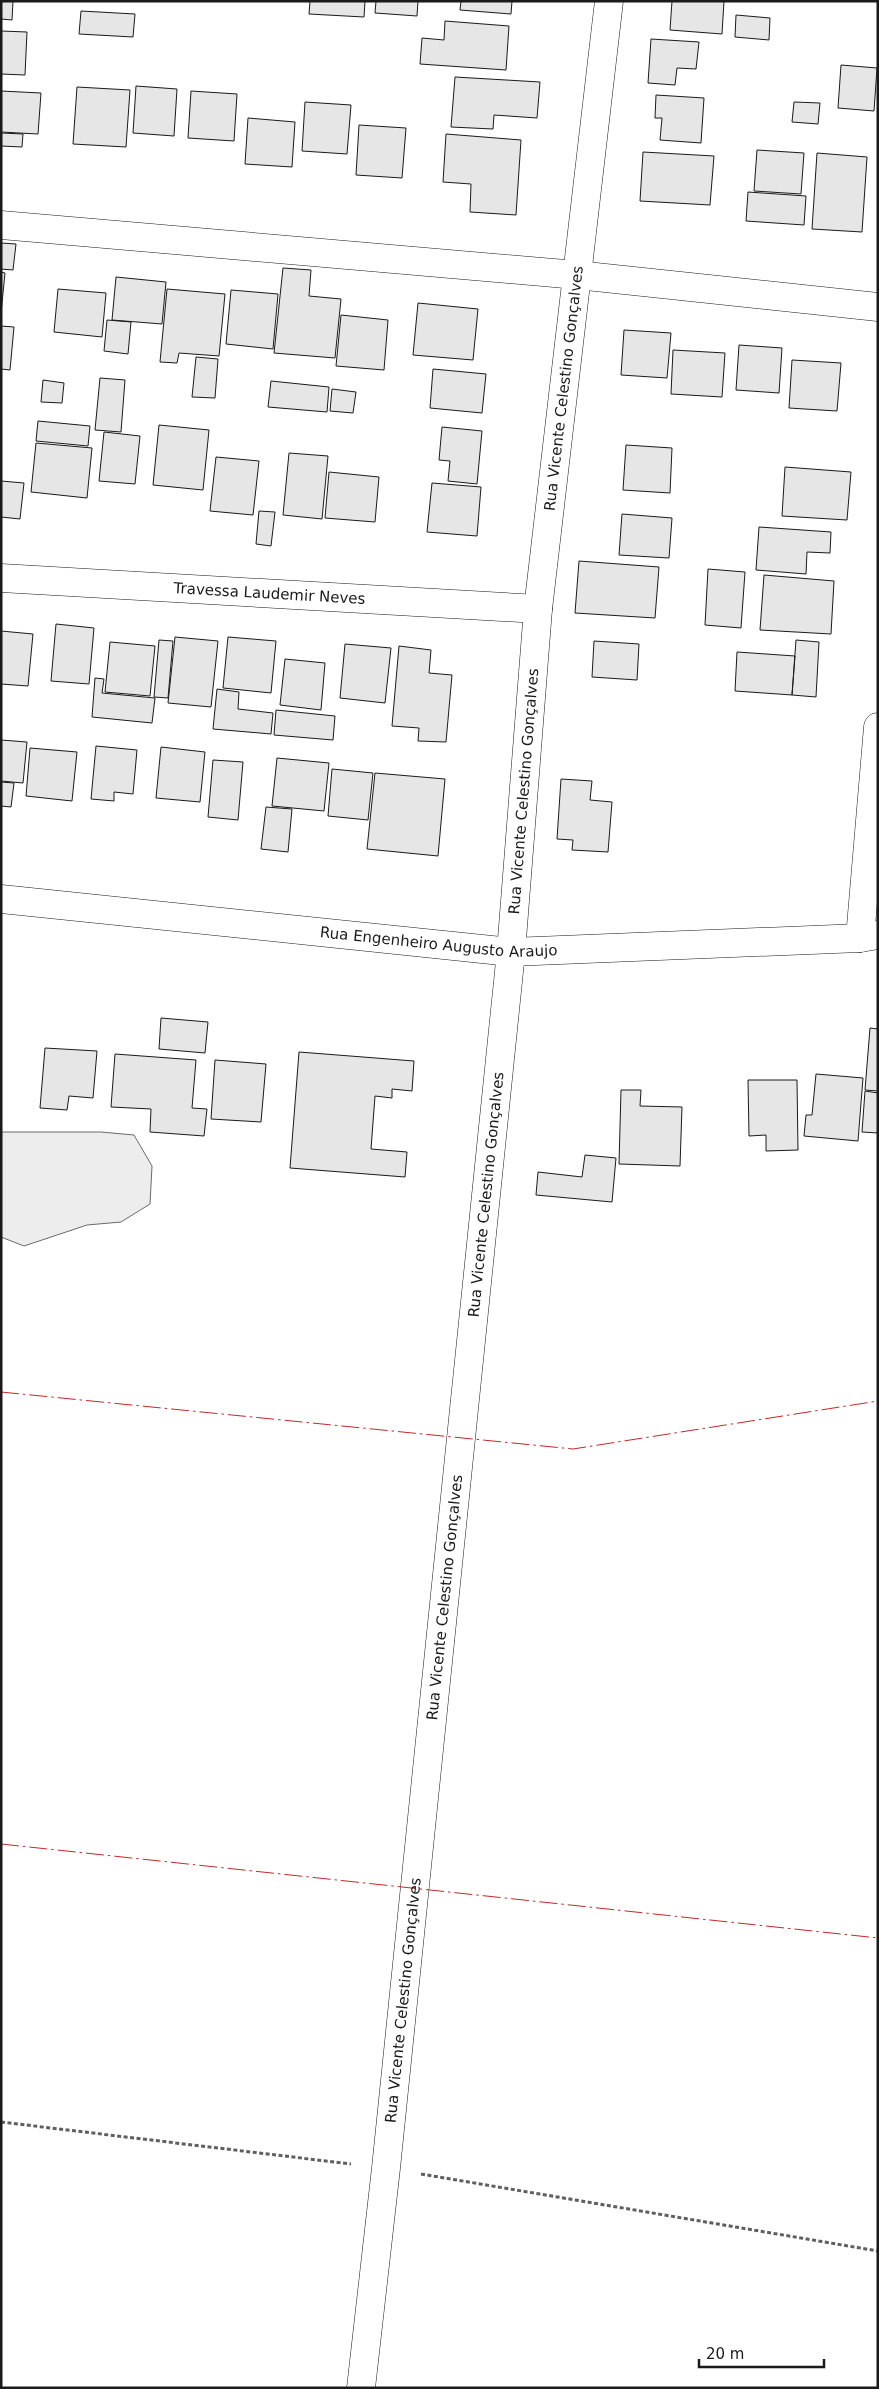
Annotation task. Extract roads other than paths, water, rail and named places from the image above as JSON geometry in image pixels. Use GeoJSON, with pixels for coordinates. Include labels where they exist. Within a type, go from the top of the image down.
{"type":"FeatureCollection","features":[{"type":"Feature","properties":{"kind":"street","name":"Rua Vicente Celestino Gonçalves"},"geometry":{"type":"LineString","coordinates":[[361,2388],[386,2168],[511,952],[538,609],[609,1]]}},
{"type":"Feature","properties":{"kind":"street"},"geometry":{"type":"LineString","coordinates":[[1,225],[577,274],[878,307]]}},
{"type":"Feature","properties":{"kind":"street","name":"Travessa Laudemir Neves"},"geometry":{"type":"LineString","coordinates":[[1,578],[538,609]]}},
{"type":"Feature","properties":{"kind":"street"},"geometry":{"type":"LineString","coordinates":[[869,936],[878,727]]}},
{"type":"Feature","properties":{"kind":"street","name":"Rua Engenheiro Augusto Araujo"},"geometry":{"type":"LineString","coordinates":[[1,899],[511,952],[869,936]]}}]}
